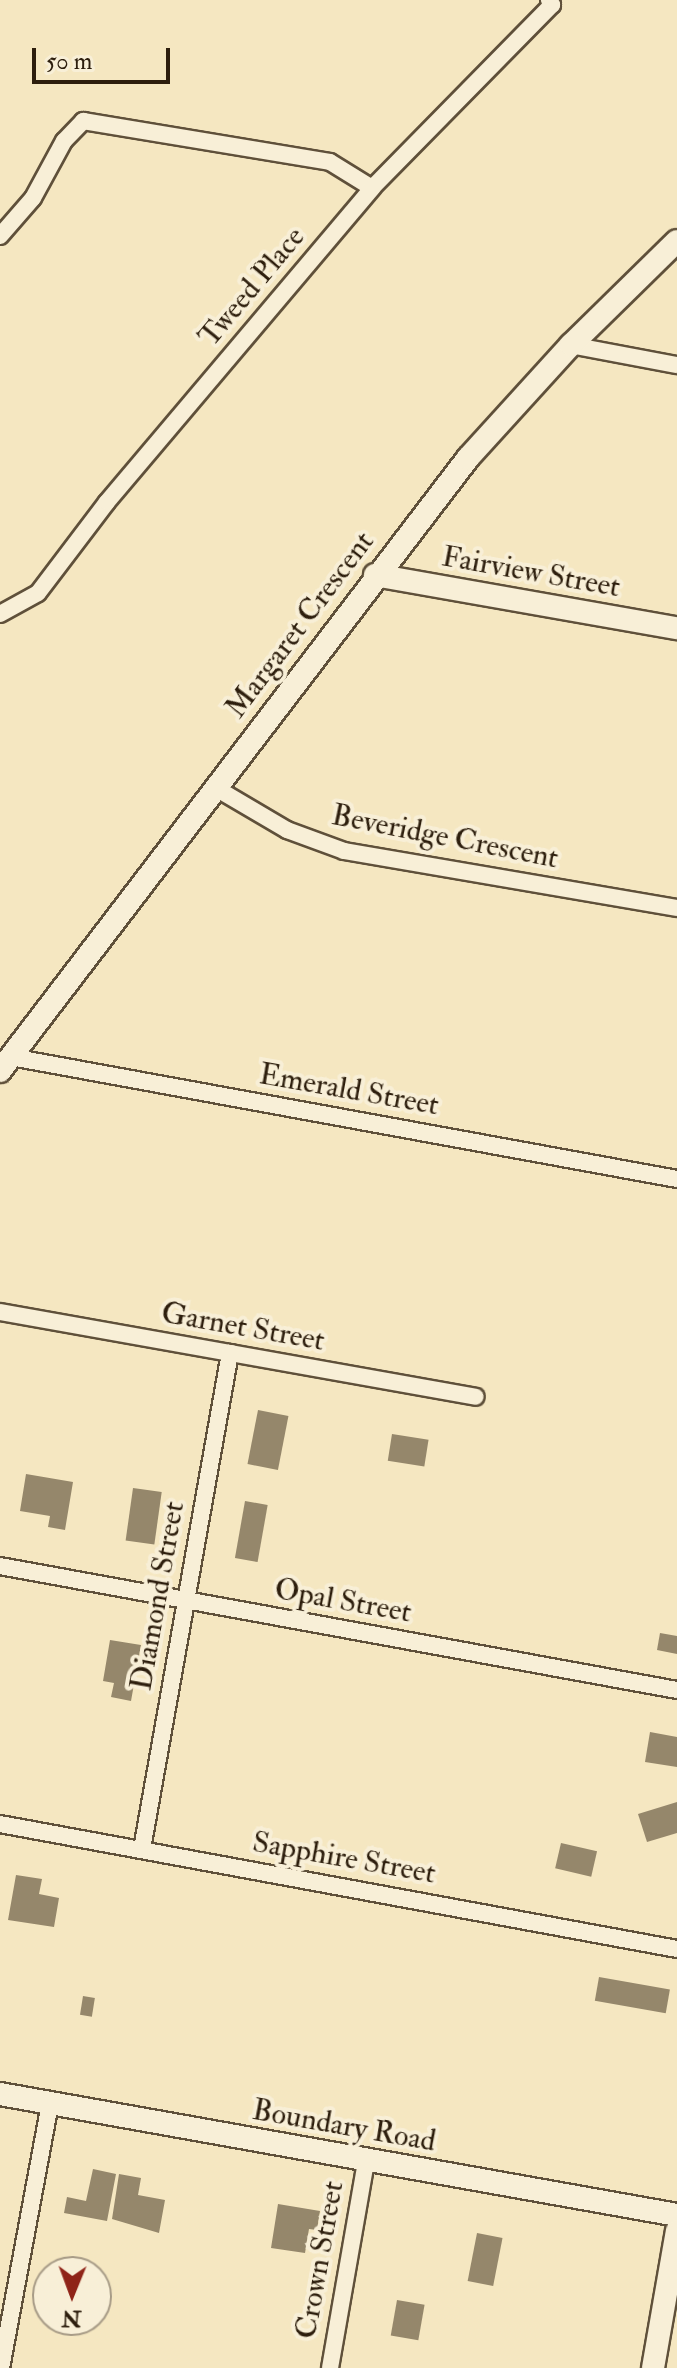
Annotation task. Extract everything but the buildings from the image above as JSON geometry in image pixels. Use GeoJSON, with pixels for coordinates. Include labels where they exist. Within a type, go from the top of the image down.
{"type":"FeatureCollection","features":[{"type":"Feature","properties":{"kind":"street","name":"Tweed Place"},"geometry":{"type":"LineString","coordinates":[[0,614],[38,593],[107,502],[372,188],[542,16],[552,5],[549,0]]}},
{"type":"Feature","properties":{"kind":"street"},"geometry":{"type":"LineString","coordinates":[[0,236],[33,198],[81,116],[330,162],[372,188]]}},
{"type":"Feature","properties":{"kind":"street","name":"Margaret Crescent"},"geometry":{"type":"LineString","coordinates":[[5,1064],[375,575],[468,458],[571,345],[677,241]]}},
{"type":"Feature","properties":{"kind":"street"},"geometry":{"type":"LineString","coordinates":[[571,345],[677,365]]}},
{"type":"Feature","properties":{"kind":"street","name":"Fairview Street"},"geometry":{"type":"LineString","coordinates":[[375,575],[677,628]]}},
{"type":"Feature","properties":{"kind":"street","name":"Beveridge Crescent"},"geometry":{"type":"LineString","coordinates":[[214,787],[287,830],[344,851],[677,908]]}},
{"type":"Feature","properties":{"kind":"street","name":"Emerald Street"},"geometry":{"type":"LineString","coordinates":[[5,1064],[677,1179]]}},
{"type":"Feature","properties":{"kind":"street","name":"Garnet Street"},"geometry":{"type":"LineString","coordinates":[[0,1312],[475,1397]]}},
{"type":"Feature","properties":{"kind":"street","name":"Diamond Street"},"geometry":{"type":"LineString","coordinates":[[142,1849],[230,1353]]}},
{"type":"Feature","properties":{"kind":"street","name":"Opal Street"},"geometry":{"type":"LineString","coordinates":[[0,1566],[677,1690]]}},
{"type":"Feature","properties":{"kind":"street","name":"Sapphire Street"},"geometry":{"type":"LineString","coordinates":[[0,1824],[677,1949]]}},
{"type":"Feature","properties":{"kind":"street","name":"Boundary Road"},"geometry":{"type":"LineString","coordinates":[[0,2094],[366,2162],[677,2215]]}},
{"type":"Feature","properties":{"kind":"street"},"geometry":{"type":"LineString","coordinates":[[1,2368],[50,2103]]}},
{"type":"Feature","properties":{"kind":"street","name":"Crown Street"},"geometry":{"type":"LineString","coordinates":[[330,2368],[366,2162]]}},
{"type":"Feature","properties":{"kind":"street"},"geometry":{"type":"LineString","coordinates":[[653,2368],[677,2231]]}}]}
